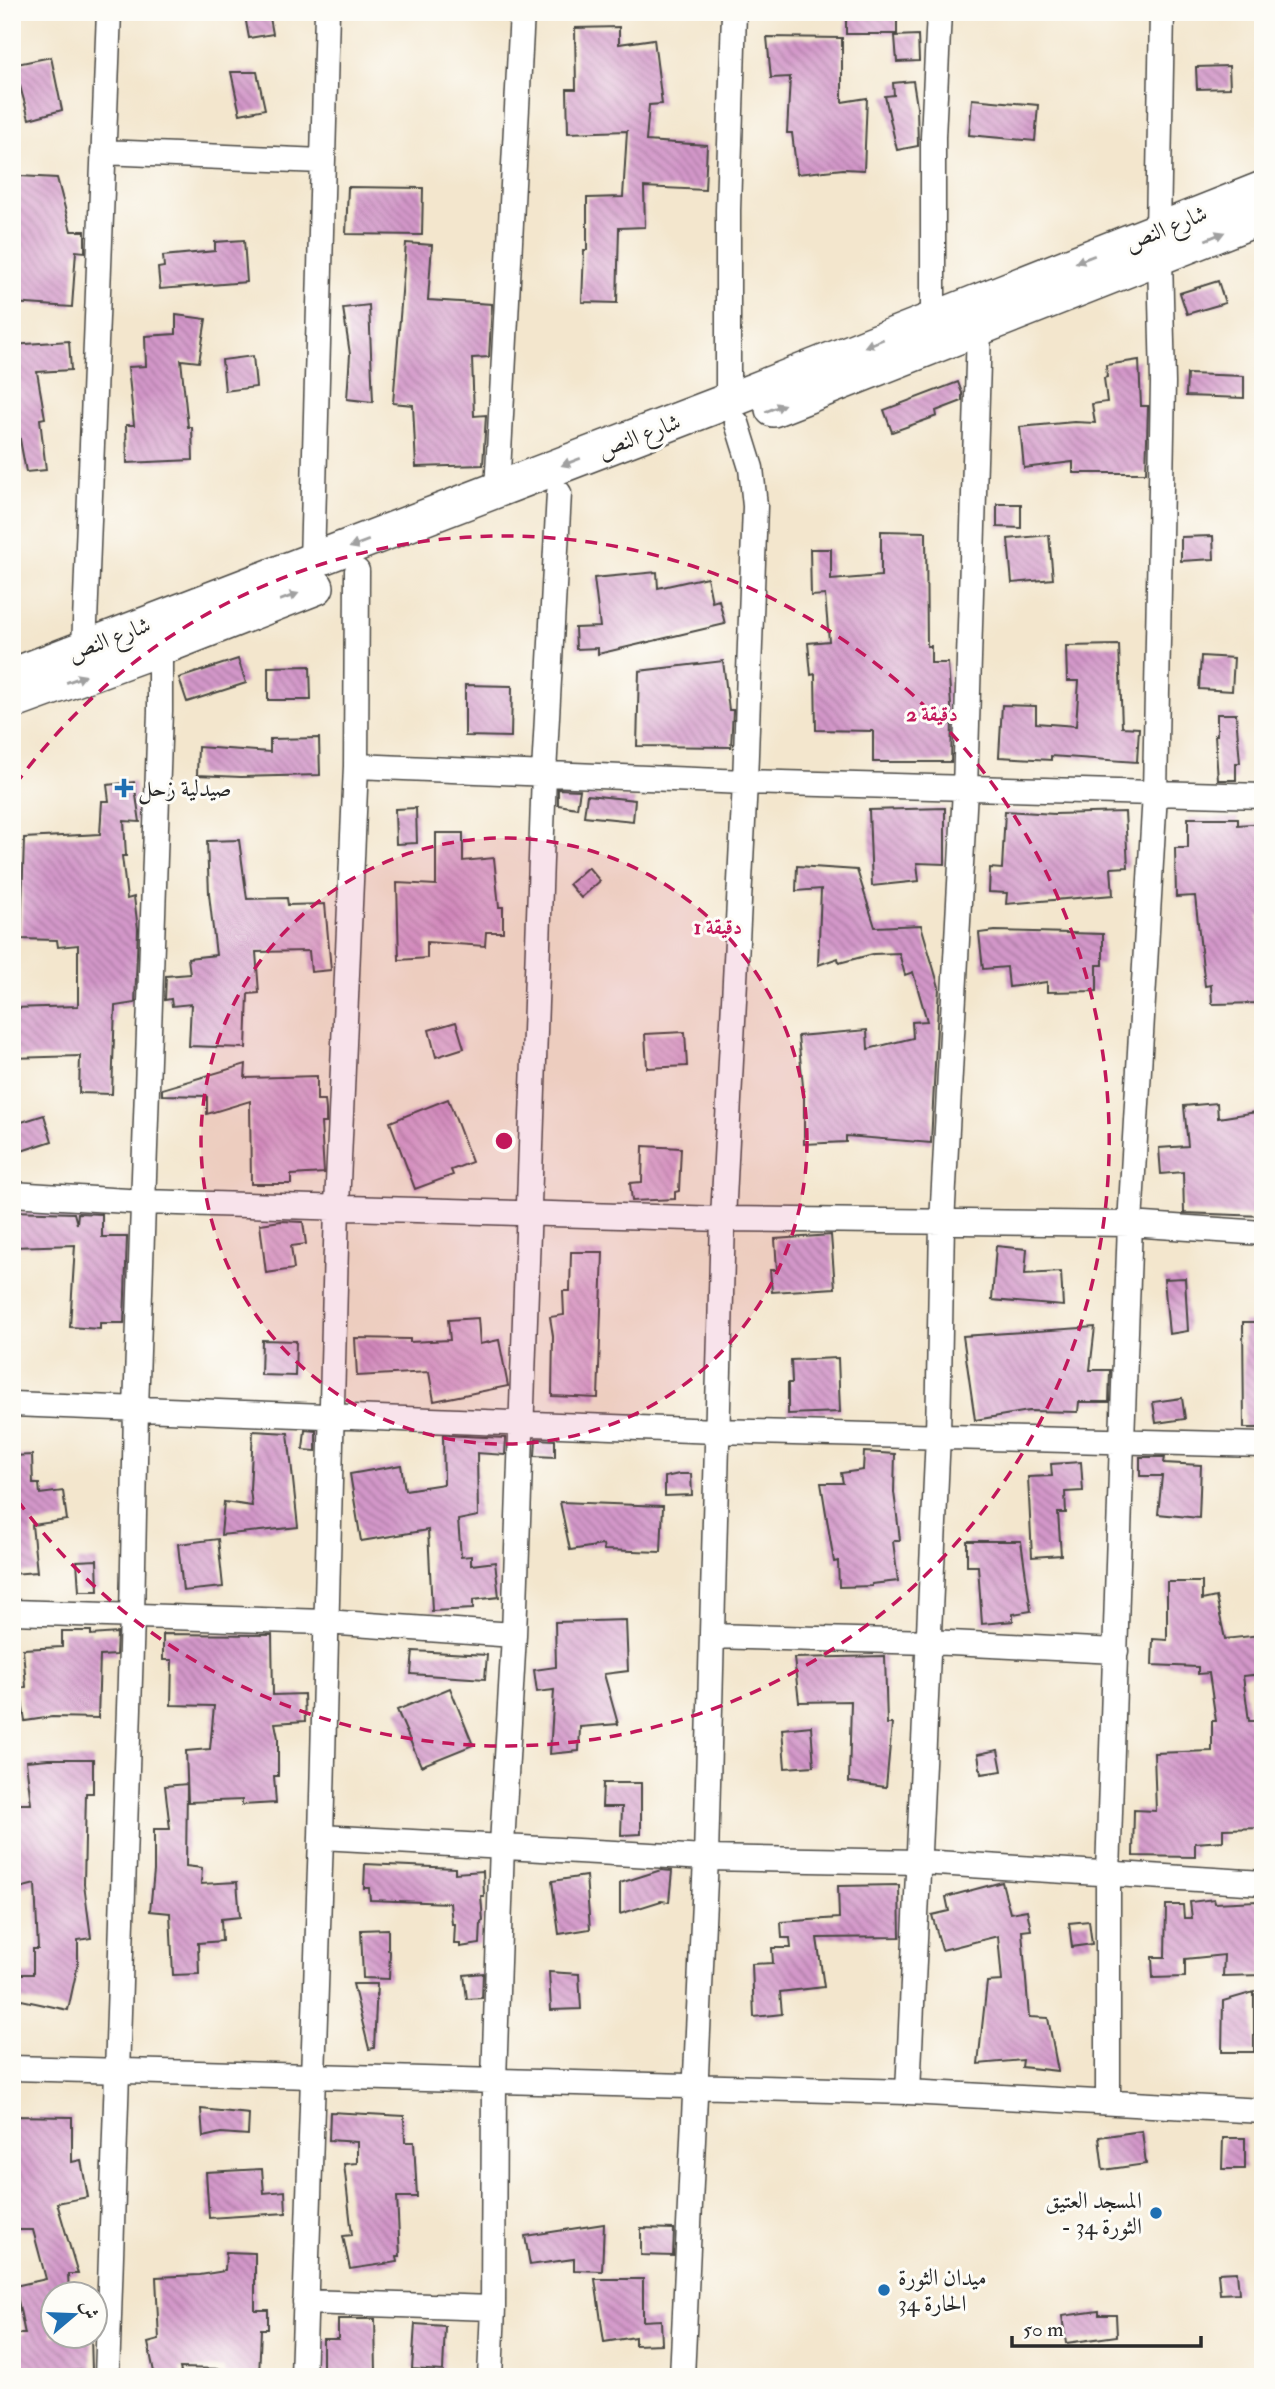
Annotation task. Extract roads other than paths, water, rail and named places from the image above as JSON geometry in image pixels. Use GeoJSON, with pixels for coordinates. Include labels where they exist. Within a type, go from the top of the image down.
{"type":"FeatureCollection","features":[{"type":"Feature","properties":{"kind":"main road","name":"شارع النص"},"geometry":{"type":"LineString","coordinates":[[12,676],[497,491],[979,330],[1159,245],[1263,189]]}},
{"type":"Feature","properties":{"kind":"main road","name":"شارع النص"},"geometry":{"type":"LineString","coordinates":[[12,702],[160,648],[559,493],[933,319],[1159,245],[1263,216]]}},
{"type":"Feature","properties":{"kind":"street"},"geometry":{"type":"LineString","coordinates":[[84,648],[109,12]]}},
{"type":"Feature","properties":{"kind":"street"},"geometry":{"type":"LineString","coordinates":[[312,562],[327,12]]}},
{"type":"Feature","properties":{"kind":"street"},"geometry":{"type":"LineString","coordinates":[[497,491],[522,12]]}},
{"type":"Feature","properties":{"kind":"street"},"geometry":{"type":"LineString","coordinates":[[682,2377],[706,1858],[723,1219],[745,782],[755,506],[751,468],[733,412],[728,210],[734,12]]}},
{"type":"Feature","properties":{"kind":"street"},"geometry":{"type":"LineString","coordinates":[[933,319],[933,137],[939,12]]}},
{"type":"Feature","properties":{"kind":"street"},"geometry":{"type":"LineString","coordinates":[[1108,2101],[1108,1874],[1122,1440],[1130,1224],[1155,793],[1163,383],[1159,245],[1162,12]]}},
{"type":"Feature","properties":{"kind":"street"},"geometry":{"type":"LineString","coordinates":[[103,152],[321,161]]}},
{"type":"Feature","properties":{"kind":"street"},"geometry":{"type":"LineString","coordinates":[[908,2092],[930,1642],[942,1223],[965,789],[979,330]]}},
{"type":"Feature","properties":{"kind":"street"},"geometry":{"type":"LineString","coordinates":[[490,2377],[494,2080],[502,1845],[514,1635],[544,773],[559,493]]}},
{"type":"Feature","properties":{"kind":"street"},"geometry":{"type":"LineString","coordinates":[[303,2377],[321,1837],[330,1416],[356,766],[357,571]]}},
{"type":"Feature","properties":{"kind":"street"},"geometry":{"type":"LineString","coordinates":[[107,2377],[160,725],[160,648]]}},
{"type":"Feature","properties":{"kind":"street"},"geometry":{"type":"LineString","coordinates":[[356,766],[745,782],[1263,796]]}},
{"type":"Feature","properties":{"kind":"street"},"geometry":{"type":"LineString","coordinates":[[12,1194],[144,1202],[529,1214],[942,1223],[1130,1224],[1263,1233]]}},
{"type":"Feature","properties":{"kind":"street"},"geometry":{"type":"LineString","coordinates":[[12,1404],[718,1431],[1263,1444]]}},
{"type":"Feature","properties":{"kind":"street"},"geometry":{"type":"LineString","coordinates":[[12,1612],[325,1622],[514,1635]]}},
{"type":"Feature","properties":{"kind":"street"},"geometry":{"type":"LineString","coordinates":[[713,1636],[1116,1650]]}},
{"type":"Feature","properties":{"kind":"street"},"geometry":{"type":"LineString","coordinates":[[321,1837],[706,1858],[920,1863],[1263,1883]]}},
{"type":"Feature","properties":{"kind":"street"},"geometry":{"type":"LineString","coordinates":[[12,2068],[908,2092],[1263,2111]]}},
{"type":"Feature","properties":{"kind":"street"},"geometry":{"type":"LineString","coordinates":[[305,2302],[493,2308]]}},
{"type":"Feature","properties":{"kind":"place","name":"صيدلية زحل"},"geometry":{"type":"Point","coordinates":[124,788]}},
{"type":"Feature","properties":{"kind":"place","name":"المسجد العتيق - الثورة 34"},"geometry":{"type":"Point","coordinates":[1156,2213]}},
{"type":"Feature","properties":{"kind":"place","name":"ميدان الثورة الحارة 34"},"geometry":{"type":"Point","coordinates":[884,2290]}}]}
